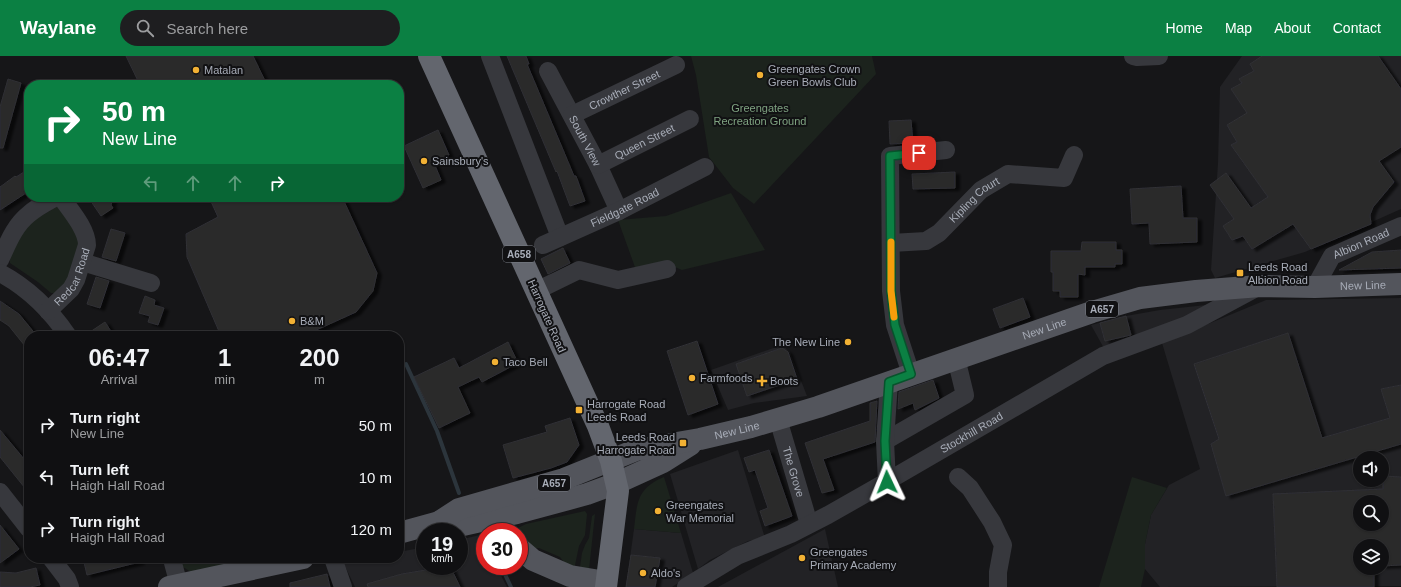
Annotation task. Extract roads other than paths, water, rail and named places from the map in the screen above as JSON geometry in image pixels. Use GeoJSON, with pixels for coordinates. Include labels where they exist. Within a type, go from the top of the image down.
{"type":"FeatureCollection","features":[{"type":"Feature","properties":{"kind":"highway","name":"Harrogate Road"},"geometry":{"type":"LineString","coordinates":[[429,56],[595,419],[611,461],[618,491],[606,584]]}},
{"type":"Feature","properties":{"kind":"main road","name":"New Line"},"geometry":{"type":"LineString","coordinates":[[501,516],[555,482],[636,450],[700,440],[818,407],[956,358],[1092,312],[1140,298],[1196,291],[1260,286],[1314,287],[1401,284]]}},
{"type":"Feature","properties":{"kind":"main road","name":"New Line"},"geometry":{"type":"LineString","coordinates":[[404,532],[439,522],[463,525],[587,494],[617,483],[663,462],[700,440]]}},
{"type":"Feature","properties":{"kind":"main road"},"geometry":{"type":"LineString","coordinates":[[528,556],[533,560],[570,576],[606,584]]}},
{"type":"Feature","properties":{"kind":"main road"},"geometry":{"type":"LineString","coordinates":[[174,586],[259,563]]}},
{"type":"Feature","properties":{"kind":"street"},"geometry":{"type":"LineString","coordinates":[[490,56],[560,237]]}},
{"type":"Feature","properties":{"kind":"street"},"geometry":{"type":"LineString","coordinates":[[1133,56],[1159,56]]}},
{"type":"Feature","properties":{"kind":"street","name":"Crowther Street"},"geometry":{"type":"LineString","coordinates":[[572,115],[676,66]]}},
{"type":"Feature","properties":{"kind":"street","name":"South View"},"geometry":{"type":"LineString","coordinates":[[548,71],[598,165],[619,211]]}},
{"type":"Feature","properties":{"kind":"street","name":"Queen Street"},"geometry":{"type":"LineString","coordinates":[[598,165],[690,119]]}},
{"type":"Feature","properties":{"kind":"street"},"geometry":{"type":"LineString","coordinates":[[911,374],[895,325],[891,291],[890,156],[946,150]]}},
{"type":"Feature","properties":{"kind":"street","name":"Kipling Court"},"geometry":{"type":"LineString","coordinates":[[891,243],[926,241],[939,233],[981,190],[1008,174],[1064,178],[1074,155]]}},
{"type":"Feature","properties":{"kind":"street","name":"Fieldgate Road"},"geometry":{"type":"LineString","coordinates":[[543,245],[619,211],[705,167]]}},
{"type":"Feature","properties":{"kind":"street"},"geometry":{"type":"LineString","coordinates":[[0,260],[13,232],[24,218],[48,202]]}},
{"type":"Feature","properties":{"kind":"street","name":"Redcar Road"},"geometry":{"type":"LineString","coordinates":[[48,311],[71,289],[76,280],[86,245],[85,235],[64,202]]}},
{"type":"Feature","properties":{"kind":"street","name":"Albion Road"},"geometry":{"type":"LineString","coordinates":[[1314,287],[1332,256],[1401,226]]}},
{"type":"Feature","properties":{"kind":"street"},"geometry":{"type":"LineString","coordinates":[[82,262],[151,283]]}},
{"type":"Feature","properties":{"kind":"street"},"geometry":{"type":"LineString","coordinates":[[536,291],[579,270],[618,280],[667,269]]}},
{"type":"Feature","properties":{"kind":"street","name":"Redcar Road"},"geometry":{"type":"LineString","coordinates":[[0,273],[24,288],[48,311],[64,331]]}},
{"type":"Feature","properties":{"kind":"street","name":"Stockhill Road"},"geometry":{"type":"LineString","coordinates":[[686,587],[737,556],[791,534],[828,515],[1102,356],[1187,325],[1260,286]]}},
{"type":"Feature","properties":{"kind":"street"},"geometry":{"type":"LineString","coordinates":[[885,441],[965,395],[956,358]]}},
{"type":"Feature","properties":{"kind":"street"},"geometry":{"type":"LineString","coordinates":[[887,482],[885,441],[889,382]]}},
{"type":"Feature","properties":{"kind":"street","name":"The Grove"},"geometry":{"type":"LineString","coordinates":[[778,419],[809,524]]}},
{"type":"Feature","properties":{"kind":"street"},"geometry":{"type":"LineString","coordinates":[[958,477],[970,488],[992,522],[1003,545],[998,572],[998,587]]}},
{"type":"Feature","properties":{"kind":"street"},"geometry":{"type":"LineString","coordinates":[[0,492],[24,523]]}},
{"type":"Feature","properties":{"kind":"street"},"geometry":{"type":"LineString","coordinates":[[55,563],[67,579],[70,587]]}},
{"type":"Feature","properties":{"kind":"street"},"geometry":{"type":"LineString","coordinates":[[173,563],[174,586]]}},
{"type":"Feature","properties":{"kind":"street"},"geometry":{"type":"LineString","coordinates":[[335,563],[343,587]]}},
{"type":"Feature","properties":{"kind":"waterway"},"geometry":{"type":"LineString","coordinates":[[406,364],[437,431],[459,493]]}},
{"type":"Feature","properties":{"kind":"waterway"},"geometry":{"type":"LineString","coordinates":[[505,575],[511,587]]}},
{"type":"Feature","properties":{"kind":"place","name":"Matalan"},"geometry":{"type":"Point","coordinates":[196,70]}},
{"type":"Feature","properties":{"kind":"place","name":"Greengates Crown Green Bowls Club"},"geometry":{"type":"Point","coordinates":[760,75]}},
{"type":"Feature","properties":{"kind":"place","name":"Sainsbury's"},"geometry":{"type":"Point","coordinates":[424,161]}},
{"type":"Feature","properties":{"kind":"place","name":"Leeds Road Albion Road"},"geometry":{"type":"Point","coordinates":[1240,273]}},
{"type":"Feature","properties":{"kind":"place","name":"B&M"},"geometry":{"type":"Point","coordinates":[292,321]}},
{"type":"Feature","properties":{"kind":"place","name":"The New Line"},"geometry":{"type":"Point","coordinates":[848,342]}},
{"type":"Feature","properties":{"kind":"place","name":"Taco Bell"},"geometry":{"type":"Point","coordinates":[495,362]}},
{"type":"Feature","properties":{"kind":"place","name":"Farmfoods"},"geometry":{"type":"Point","coordinates":[692,378]}},
{"type":"Feature","properties":{"kind":"place","name":"Boots"},"geometry":{"type":"Point","coordinates":[762,381]}},
{"type":"Feature","properties":{"kind":"place","name":"Harrogate Road Leeds Road"},"geometry":{"type":"Point","coordinates":[579,410]}},
{"type":"Feature","properties":{"kind":"place","name":"Leeds Road Harrogate Road"},"geometry":{"type":"Point","coordinates":[683,443]}},
{"type":"Feature","properties":{"kind":"place","name":"Greengates War Memorial"},"geometry":{"type":"Point","coordinates":[658,511]}},
{"type":"Feature","properties":{"kind":"place","name":"Greengates Primary Academy"},"geometry":{"type":"Point","coordinates":[802,558]}},
{"type":"Feature","properties":{"kind":"place","name":"Aldo's"},"geometry":{"type":"Point","coordinates":[643,573]}},
{"type":"Feature","properties":{"kind":"park label","name":"Greengates Recreation Ground"},"geometry":{"type":"Point","coordinates":[760,114]}}]}
